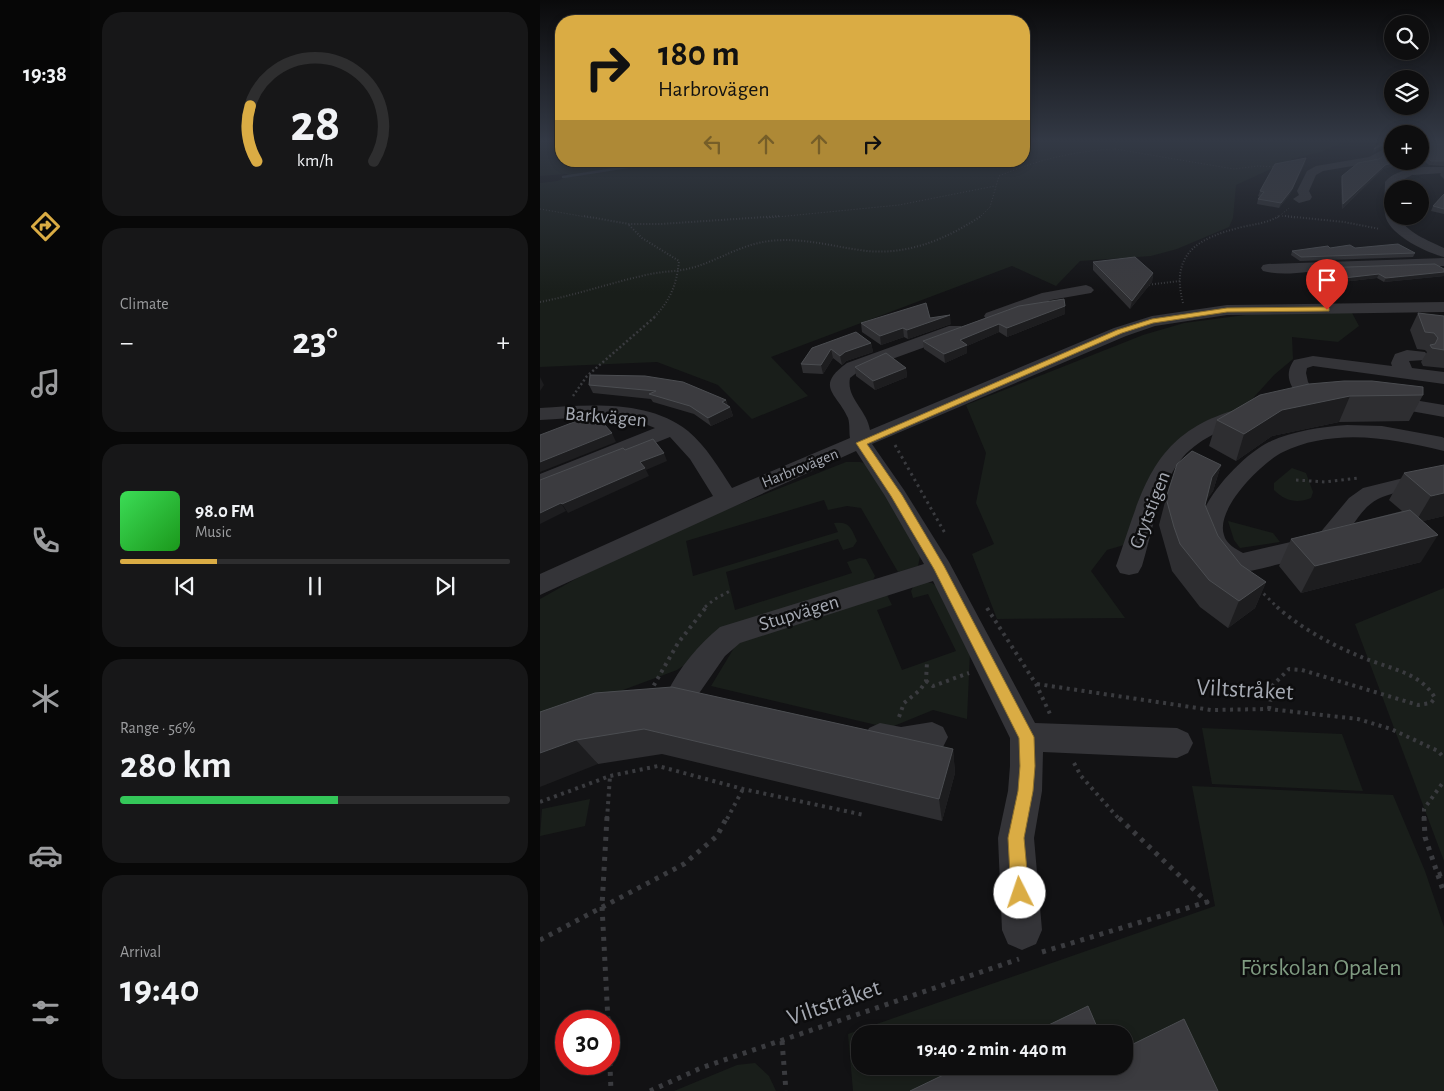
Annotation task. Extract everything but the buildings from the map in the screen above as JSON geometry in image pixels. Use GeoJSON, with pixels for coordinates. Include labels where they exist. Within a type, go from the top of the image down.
{"type":"FeatureCollection","features":[{"type":"Feature","properties":{"kind":"street"},"geometry":{"type":"LineString","coordinates":[[1298,199],[1306,197],[1303,192]]}},
{"type":"Feature","properties":{"kind":"street"},"geometry":{"type":"LineString","coordinates":[[1391,192],[1392,216],[1400,229],[1411,238],[1444,253]]}},
{"type":"Feature","properties":{"kind":"street"},"geometry":{"type":"LineString","coordinates":[[1268,268],[1444,262]]}},
{"type":"Feature","properties":{"kind":"street"},"geometry":{"type":"LineString","coordinates":[[1026,948],[1016,838],[1025,791],[1027,766],[1026,737],[940,569],[896,495],[861,443],[858,419],[843,397],[839,386],[841,376],[853,367],[1048,296],[1086,290]]}},
{"type":"Feature","properties":{"kind":"street","name":"Harbrovägen"},"geometry":{"type":"LineString","coordinates":[[540,585],[726,498],[861,443],[1120,332],[1152,321],[1227,310],[1444,307]]}},
{"type":"Feature","properties":{"kind":"street"},"geometry":{"type":"LineString","coordinates":[[1405,373],[1400,363],[1401,358],[1408,355],[1419,356]]}},
{"type":"Feature","properties":{"kind":"street"},"geometry":{"type":"LineString","coordinates":[[1310,400],[1296,377],[1296,369],[1300,364],[1323,361],[1444,378]]}},
{"type":"Feature","properties":{"kind":"street"},"geometry":{"type":"LineString","coordinates":[[1364,398],[1444,411]]}},
{"type":"Feature","properties":{"kind":"street","name":"Grytstigen"},"geometry":{"type":"LineString","coordinates":[[1129,566],[1157,485],[1163,470],[1174,453],[1188,441],[1223,422],[1264,408]]}},
{"type":"Feature","properties":{"kind":"street","name":"Barkvägen"},"geometry":{"type":"LineString","coordinates":[[540,414],[608,413],[659,422],[672,429],[685,440],[702,459],[726,498]]}},
{"type":"Feature","properties":{"kind":"street"},"geometry":{"type":"LineString","coordinates":[[540,482],[672,429]]}},
{"type":"Feature","properties":{"kind":"street"},"geometry":{"type":"LineString","coordinates":[[1444,445],[1390,431],[1366,429],[1336,431],[1276,447],[1261,456],[1230,489],[1214,511],[1210,533],[1217,547],[1240,563],[1314,546],[1328,540],[1357,504],[1371,493],[1444,475]]}},
{"type":"Feature","properties":{"kind":"street","name":"Stupvägen"},"geometry":{"type":"LineString","coordinates":[[649,695],[697,696],[715,648],[730,635],[940,569]]}},
{"type":"Feature","properties":{"kind":"street"},"geometry":{"type":"LineString","coordinates":[[854,732],[901,742],[932,737]]}},
{"type":"Feature","properties":{"kind":"street"},"geometry":{"type":"LineString","coordinates":[[1026,737],[1176,742]]}},
{"type":"Feature","properties":{"kind":"path"},"geometry":{"type":"LineString","coordinates":[[540,209],[629,224],[764,218],[899,204],[963,192]]}},
{"type":"Feature","properties":{"kind":"path"},"geometry":{"type":"LineString","coordinates":[[540,302],[572,296],[608,284],[649,274],[691,268],[737,249],[769,241],[803,240],[868,251],[898,251],[918,247],[954,233],[980,217],[990,207],[994,192]]}},
{"type":"Feature","properties":{"kind":"path"},"geometry":{"type":"LineString","coordinates":[[1184,315],[1180,266],[1185,256],[1197,245],[1228,230],[1266,222],[1282,216],[1298,199]]}},
{"type":"Feature","properties":{"kind":"path"},"geometry":{"type":"LineString","coordinates":[[1282,216],[1310,220],[1336,220],[1380,229]]}},
{"type":"Feature","properties":{"kind":"path"},"geometry":{"type":"LineString","coordinates":[[561,413],[587,376],[642,331],[670,296],[679,270],[679,261],[653,242],[643,239],[629,224]]}},
{"type":"Feature","properties":{"kind":"path"},"geometry":{"type":"LineString","coordinates":[[1141,286],[1180,281]]}},
{"type":"Feature","properties":{"kind":"path"},"geometry":{"type":"LineString","coordinates":[[1240,563],[1259,589],[1278,608],[1324,640],[1360,657],[1417,678],[1429,687],[1435,698],[1431,704],[1418,705],[1302,670],[1289,669],[1273,685],[1269,709]]}},
{"type":"Feature","properties":{"kind":"path"},"geometry":{"type":"LineString","coordinates":[[649,695],[660,670],[690,626],[713,600],[730,591]]}},
{"type":"Feature","properties":{"kind":"path"},"geometry":{"type":"LineString","coordinates":[[901,742],[898,719],[904,703],[920,690],[926,681],[928,662]]}},
{"type":"Feature","properties":{"kind":"path"},"geometry":{"type":"LineString","coordinates":[[926,681],[934,686],[990,666]]}},
{"type":"Feature","properties":{"kind":"path","name":"Viltstråket"},"geometry":{"type":"LineString","coordinates":[[650,1091],[701,1068],[782,1041],[1026,948],[1207,902],[1107,807],[1081,776],[1036,684],[1211,710],[1269,709],[1358,719],[1391,729],[1438,751],[1444,758]]}},
{"type":"Feature","properties":{"kind":"path"},"geometry":{"type":"LineString","coordinates":[[540,802],[610,776],[658,766],[743,789],[864,815]]}},
{"type":"Feature","properties":{"kind":"path"},"geometry":{"type":"LineString","coordinates":[[607,1010],[602,906],[610,776]]}},
{"type":"Feature","properties":{"kind":"path"},"geometry":{"type":"LineString","coordinates":[[1444,781],[1424,809],[1425,837],[1444,893]]}},
{"type":"Feature","properties":{"kind":"path"},"geometry":{"type":"LineString","coordinates":[[540,940],[684,864],[717,836],[743,789]]}},
{"type":"Feature","properties":{"kind":"path"},"geometry":{"type":"LineString","coordinates":[[1438,875],[1444,874]]}},
{"type":"Feature","properties":{"kind":"path"},"geometry":{"type":"LineString","coordinates":[[782,1041],[786,1091]]}},
{"type":"Feature","properties":{"kind":"path"},"geometry":{"type":"LineString","coordinates":[[610,1075],[611,1091]]}},
{"type":"Feature","properties":{"kind":"green space"},"geometry":{"type":"Polygon","coordinates":[[[540,192],[1235,192],[1233,218],[1229,227],[1177,249],[1151,256],[1080,261],[1056,286],[1012,266],[771,357],[808,396],[752,419],[718,385],[657,362],[540,367],[540,192]]]}},
{"type":"Feature","properties":{"kind":"green space"},"geometry":{"type":"Polygon","coordinates":[[[1351,311],[1359,326],[1338,342],[1292,337],[1293,359],[1274,375],[1245,407],[1183,437],[1167,451],[1149,481],[1124,545],[1107,550],[1091,571],[1125,618],[997,619],[972,554],[994,544],[976,503],[986,453],[966,405],[1143,335],[1184,323],[1260,313],[1351,311]]]}},
{"type":"Feature","properties":{"kind":"green space"},"geometry":{"type":"Polygon","coordinates":[[[846,462],[860,462],[870,465],[920,556],[918,566],[898,572],[861,508],[847,506],[828,510],[824,500],[686,541],[693,576],[838,532],[834,523],[844,523],[849,526],[857,541],[853,547],[843,550],[838,539],[726,572],[735,610],[852,573],[847,562],[860,558],[866,559],[875,576],[871,584],[689,662],[677,670],[561,713],[540,713],[540,599],[581,576],[702,519],[846,462]]]}},
{"type":"Feature","properties":{"kind":"green space"},"geometry":{"type":"Polygon","coordinates":[[[1292,468],[1306,473],[1313,492],[1311,498],[1301,501],[1291,500],[1282,497],[1274,490],[1274,483],[1292,468]]]}},
{"type":"Feature","properties":{"kind":"green space"},"geometry":{"type":"Polygon","coordinates":[[[1228,521],[1273,533],[1280,542],[1240,548],[1234,540],[1228,521]]]}},
{"type":"Feature","properties":{"kind":"green space"},"geometry":{"type":"Polygon","coordinates":[[[923,582],[932,583],[939,588],[970,652],[967,719],[933,710],[889,728],[711,686],[737,643],[886,593],[892,605],[877,610],[902,670],[956,651],[928,594],[913,598],[911,591],[914,585],[923,582]]]}},
{"type":"Feature","properties":{"kind":"green space"},"geometry":{"type":"Polygon","coordinates":[[[1444,588],[1444,861],[1355,624],[1444,588]]]}},
{"type":"Feature","properties":{"kind":"green space"},"geometry":{"type":"Polygon","coordinates":[[[1202,728],[1342,734],[1363,791],[1212,784],[1202,728]]]}},
{"type":"Feature","properties":{"kind":"green space","name":"Förskolan Opalen"},"geometry":{"type":"Polygon","coordinates":[[[1192,786],[1393,795],[1425,871],[1444,927],[1444,1091],[853,1091],[852,1075],[1133,1075],[1133,1025],[874,1025],[1215,906],[1192,786]]]}},
{"type":"Feature","properties":{"kind":"green space"},"geometry":{"type":"Polygon","coordinates":[[[590,799],[585,826],[540,836],[542,809],[590,799]]]}},
{"type":"Feature","properties":{"kind":"green space","name":"Förskolan Opalen"},"geometry":{"type":"Polygon","coordinates":[[[851,1033],[851,1068],[848,1034],[851,1033]]]}},
{"type":"Feature","properties":{"kind":"green space"},"geometry":{"type":"Polygon","coordinates":[[[755,1063],[769,1076],[776,1091],[674,1091],[737,1065],[755,1063]]]}},
{"type":"Feature","properties":{"kind":"route"},"geometry":{"type":"LineString","coordinates":[[1020,893],[1016,838],[1025,791],[1027,766],[1026,737],[940,569],[896,495],[861,443],[882,432],[1120,332],[1152,321],[1227,310],[1327,310]]}}]}
